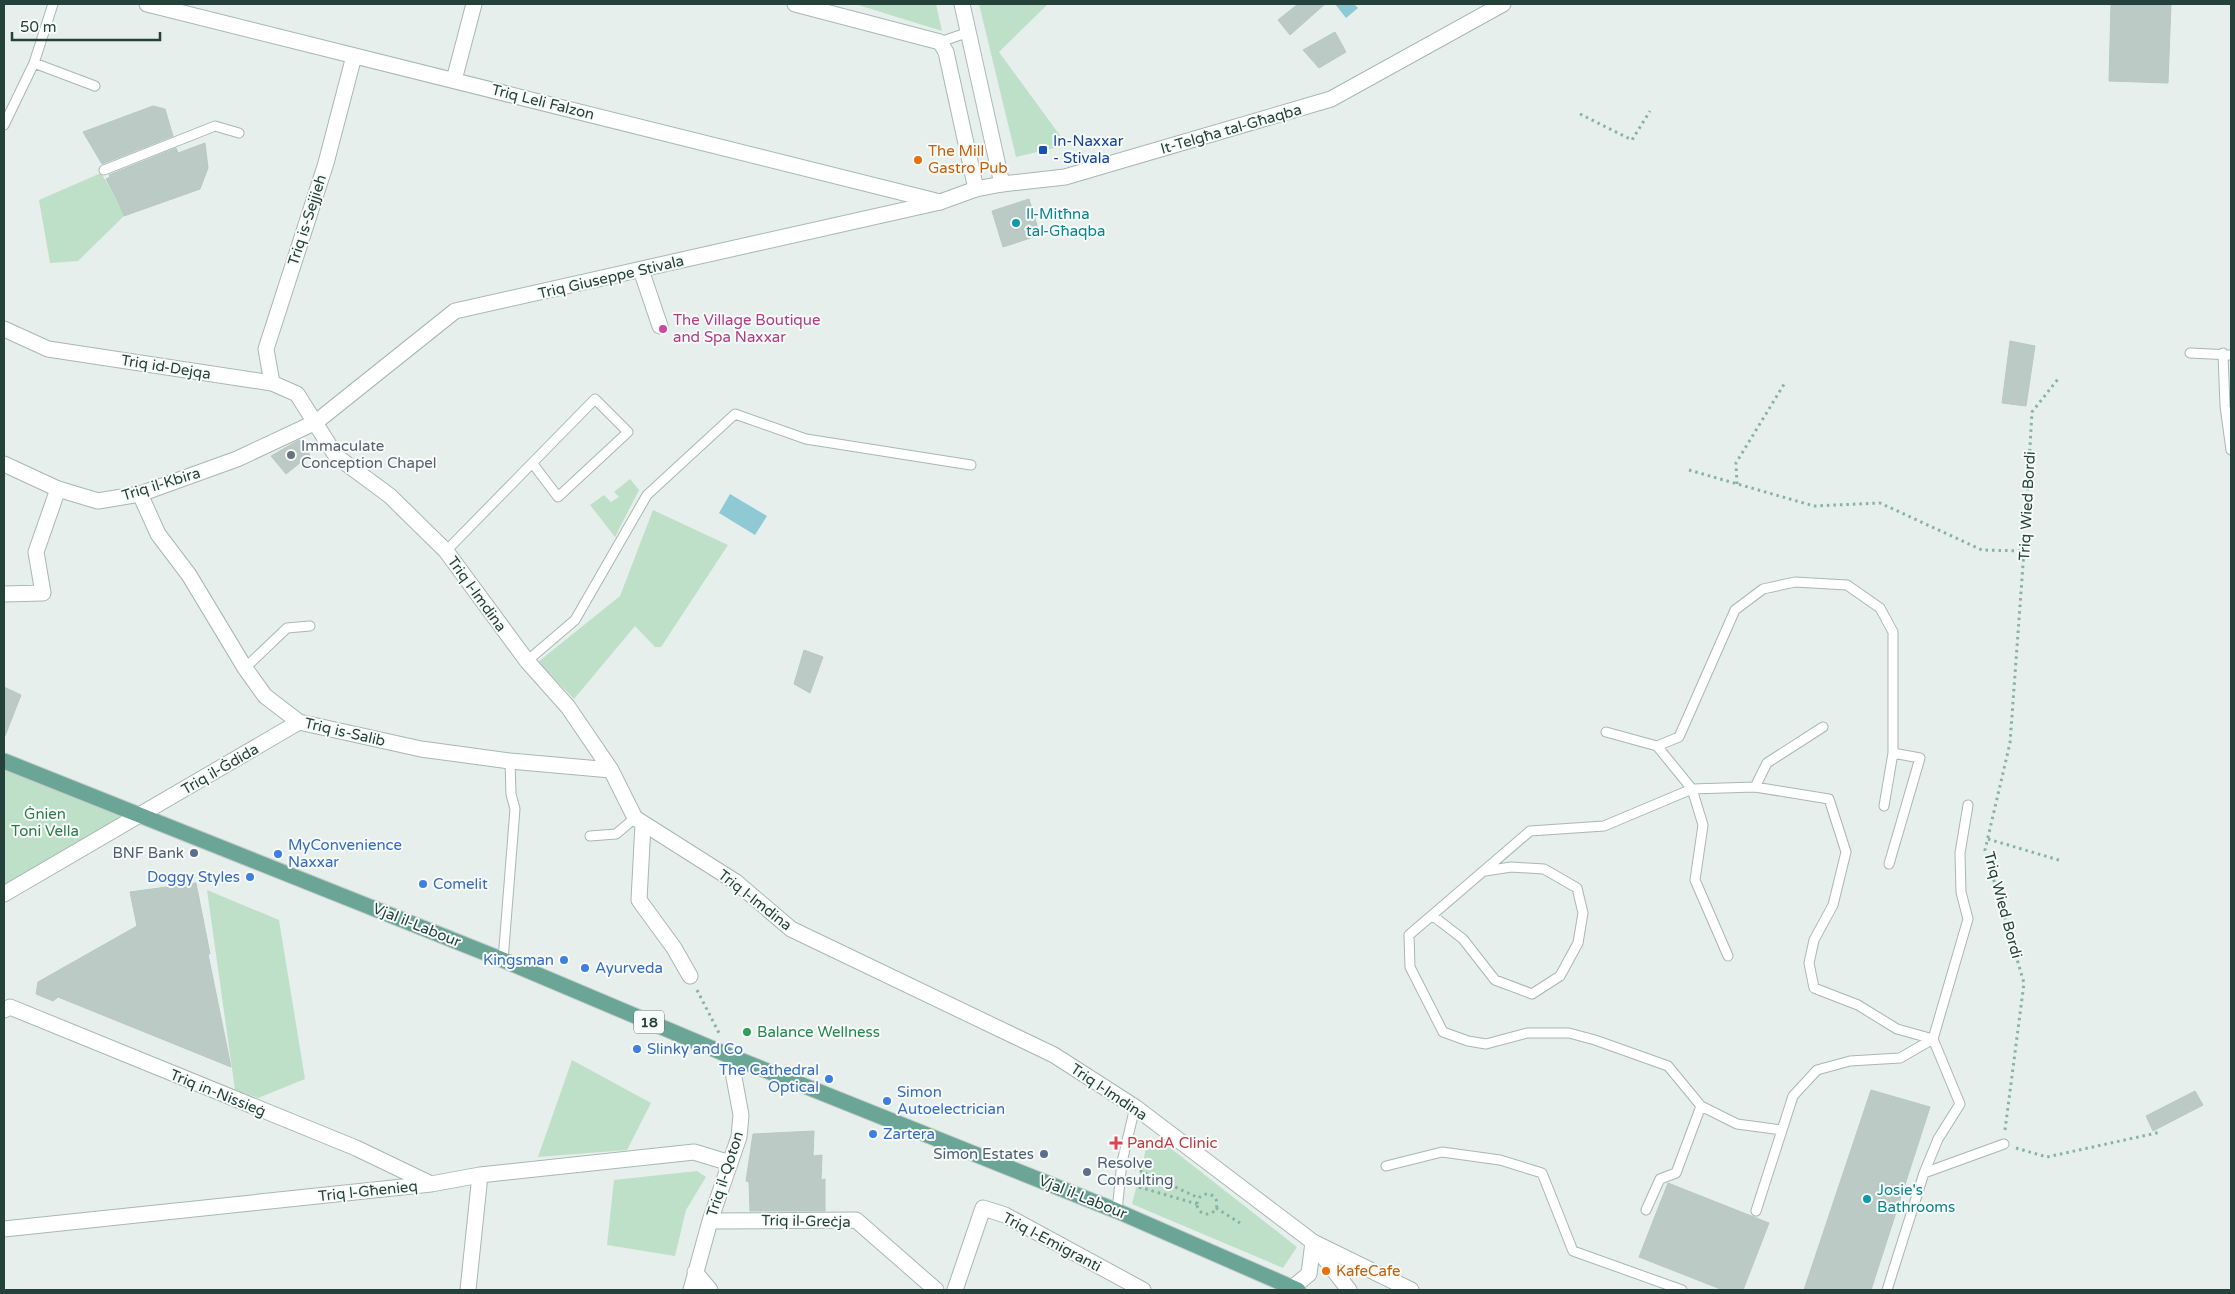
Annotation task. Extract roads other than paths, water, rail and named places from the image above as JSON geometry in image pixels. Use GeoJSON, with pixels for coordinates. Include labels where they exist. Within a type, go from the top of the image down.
{"type":"FeatureCollection","features":[{"type":"Feature","properties":{"kind":"main road","name":"Vjal il-Labour"},"geometry":{"type":"LineString","coordinates":[[4,761],[503,960],[730,1056],[1117,1211],[1295,1289]]}},
{"type":"Feature","properties":{"kind":"street","name":"Triq Leli Falzon"},"geometry":{"type":"LineString","coordinates":[[147,4],[940,202]]}},
{"type":"Feature","properties":{"kind":"street"},"geometry":{"type":"LineString","coordinates":[[454,80],[474,4]]}},
{"type":"Feature","properties":{"kind":"street"},"geometry":{"type":"LineString","coordinates":[[795,4],[940,42],[946,52],[976,189]]}},
{"type":"Feature","properties":{"kind":"street"},"geometry":{"type":"LineString","coordinates":[[962,4],[1002,184]]}},
{"type":"Feature","properties":{"kind":"street","name":"It-Telgħa tal-Għaqba"},"geometry":{"type":"LineString","coordinates":[[940,202],[976,189],[1065,177],[1332,99],[1503,4]]}},
{"type":"Feature","properties":{"kind":"street","name":"Triq is-Sejjieh"},"geometry":{"type":"LineString","coordinates":[[272,383],[266,349],[326,163],[354,56]]}},
{"type":"Feature","properties":{"kind":"street","name":"Triq Giuseppe Stivala"},"geometry":{"type":"LineString","coordinates":[[316,422],[455,311],[940,202]]}},
{"type":"Feature","properties":{"kind":"street"},"geometry":{"type":"LineString","coordinates":[[641,270],[660,326]]}},
{"type":"Feature","properties":{"kind":"street","name":"Triq id-Dejqa"},"geometry":{"type":"LineString","coordinates":[[4,329],[48,349],[272,383],[297,394],[316,422]]}},
{"type":"Feature","properties":{"kind":"street","name":"Triq il-Kbira"},"geometry":{"type":"LineString","coordinates":[[4,464],[58,489],[98,501],[140,494],[237,459],[316,422]]}},
{"type":"Feature","properties":{"kind":"street","name":"Triq l-Imdina"},"geometry":{"type":"LineString","coordinates":[[316,422],[336,456],[390,496],[446,551],[527,661],[568,707],[611,770],[639,821],[736,882],[791,929],[1054,1055],[1135,1107],[1313,1242],[1411,1290]]}},
{"type":"Feature","properties":{"kind":"street"},"geometry":{"type":"LineString","coordinates":[[4,594],[43,593],[36,552],[58,489]]}},
{"type":"Feature","properties":{"kind":"street","name":"Triq is-Salib"},"geometry":{"type":"LineString","coordinates":[[140,494],[158,534],[189,575],[245,668],[265,696],[299,722],[421,749],[510,761],[611,770]]}},
{"type":"Feature","properties":{"kind":"street","name":"Triq il-Ġdida"},"geometry":{"type":"LineString","coordinates":[[4,894],[299,722]]}},
{"type":"Feature","properties":{"kind":"street"},"geometry":{"type":"LineString","coordinates":[[639,821],[639,900],[674,948],[690,976]]}},
{"type":"Feature","properties":{"kind":"street","name":"Triq in-Nissieġ"},"geometry":{"type":"LineString","coordinates":[[7,1008],[356,1148],[431,1184]]}},
{"type":"Feature","properties":{"kind":"street","name":"Triq il-Qoton"},"geometry":{"type":"LineString","coordinates":[[691,1290],[710,1221],[740,1137],[741,1115],[730,1056]]}},
{"type":"Feature","properties":{"kind":"street","name":"Triq l-Għenieq"},"geometry":{"type":"LineString","coordinates":[[4,1229],[431,1184],[480,1176],[694,1152],[730,1163]]}},
{"type":"Feature","properties":{"kind":"street"},"geometry":{"type":"LineString","coordinates":[[468,1290],[480,1176]]}},
{"type":"Feature","properties":{"kind":"street","name":"Triq l-Emigranti"},"geometry":{"type":"LineString","coordinates":[[955,1290],[983,1208],[1005,1215],[1143,1290]]}},
{"type":"Feature","properties":{"kind":"street","name":"Triq il-Greċja"},"geometry":{"type":"LineString","coordinates":[[710,1221],[856,1220],[936,1290]]}},
{"type":"Feature","properties":{"kind":"street"},"geometry":{"type":"LineString","coordinates":[[1295,1289],[1309,1274],[1313,1242]]}},
{"type":"Feature","properties":{"kind":"street","name":"Triq l-Imdina"},"geometry":{"type":"LineString","coordinates":[[1313,1242],[1349,1290]]}},
{"type":"Feature","properties":{"kind":"street"},"geometry":{"type":"LineString","coordinates":[[695,1272],[710,1290]]}},
{"type":"Feature","properties":{"kind":"lane"},"geometry":{"type":"LineString","coordinates":[[4,125],[34,63],[53,4]]}},
{"type":"Feature","properties":{"kind":"lane"},"geometry":{"type":"LineString","coordinates":[[940,42],[969,32]]}},
{"type":"Feature","properties":{"kind":"lane"},"geometry":{"type":"LineString","coordinates":[[34,63],[94,86]]}},
{"type":"Feature","properties":{"kind":"lane"},"geometry":{"type":"LineString","coordinates":[[104,170],[215,126],[238,133]]}},
{"type":"Feature","properties":{"kind":"lane"},"geometry":{"type":"LineString","coordinates":[[2190,353],[2227,354],[2225,406],[2231,450]]}},
{"type":"Feature","properties":{"kind":"lane"},"geometry":{"type":"LineString","coordinates":[[446,551],[595,399],[628,432],[558,498],[532,464]]}},
{"type":"Feature","properties":{"kind":"lane"},"geometry":{"type":"LineString","coordinates":[[527,661],[575,620],[647,495],[735,414],[806,439],[971,465]]}},
{"type":"Feature","properties":{"kind":"lane"},"geometry":{"type":"LineString","coordinates":[[1657,746],[1679,737],[1735,610],[1763,589],[1795,582],[1847,585],[1880,608],[1893,632],[1893,753],[1884,806]]}},
{"type":"Feature","properties":{"kind":"lane"},"geometry":{"type":"LineString","coordinates":[[245,668],[287,628],[310,626]]}},
{"type":"Feature","properties":{"kind":"lane"},"geometry":{"type":"LineString","coordinates":[[1755,787],[1767,763],[1823,727]]}},
{"type":"Feature","properties":{"kind":"lane"},"geometry":{"type":"LineString","coordinates":[[1606,732],[1657,746],[1692,789],[1703,825],[1695,880],[1728,956]]}},
{"type":"Feature","properties":{"kind":"lane"},"geometry":{"type":"LineString","coordinates":[[1889,864],[1920,758],[1893,753]]}},
{"type":"Feature","properties":{"kind":"lane"},"geometry":{"type":"LineString","coordinates":[[503,960],[515,809],[511,794],[510,761]]}},
{"type":"Feature","properties":{"kind":"lane"},"geometry":{"type":"LineString","coordinates":[[1782,1130],[1737,1124],[1701,1106],[1668,1066],[1595,1040],[1570,1033],[1527,1033],[1486,1044],[1468,1041],[1444,1032],[1410,967],[1409,935],[1530,830],[1604,826],[1692,789],[1755,787],[1829,799],[1846,852],[1833,905],[1814,940],[1810,963],[1814,988],[1858,1005],[1897,1028],[1933,1039]]}},
{"type":"Feature","properties":{"kind":"lane"},"geometry":{"type":"LineString","coordinates":[[1887,1290],[1924,1173],[1938,1139],[1960,1104],[1933,1039],[1968,919],[1961,892],[1960,853],[1968,804]]}},
{"type":"Feature","properties":{"kind":"lane"},"geometry":{"type":"LineString","coordinates":[[590,836],[616,834],[639,821]]}},
{"type":"Feature","properties":{"kind":"lane"},"geometry":{"type":"LineString","coordinates":[[1433,916],[1463,939],[1495,980],[1532,994],[1560,976],[1578,943],[1583,913],[1578,888],[1544,869],[1511,868],[1485,871]]}},
{"type":"Feature","properties":{"kind":"lane"},"geometry":{"type":"LineString","coordinates":[[1756,1212],[1793,1096],[1817,1070],[1850,1061],[1900,1058],[1933,1039]]}},
{"type":"Feature","properties":{"kind":"lane"},"geometry":{"type":"LineString","coordinates":[[1646,1210],[1660,1179],[1676,1173],[1701,1106]]}},
{"type":"Feature","properties":{"kind":"lane"},"geometry":{"type":"LineString","coordinates":[[1117,1211],[1122,1162],[1135,1107]]}},
{"type":"Feature","properties":{"kind":"lane"},"geometry":{"type":"LineString","coordinates":[[1924,1173],[2004,1144]]}},
{"type":"Feature","properties":{"kind":"lane"},"geometry":{"type":"LineString","coordinates":[[1386,1166],[1442,1152],[1500,1160],[1542,1172],[1574,1251],[1682,1290]]}},
{"type":"Feature","properties":{"kind":"water"},"geometry":{"type":"Polygon","coordinates":[[[1335,4],[1354,4],[1358,8],[1346,18],[1335,4]]]}},
{"type":"Feature","properties":{"kind":"water"},"geometry":{"type":"Polygon","coordinates":[[[730,494],[767,516],[755,535],[719,513],[730,494]]]}},
{"type":"Feature","properties":{"kind":"place","name":"In-Naxxar - Stivala"},"geometry":{"type":"Point","coordinates":[1043,150]}},
{"type":"Feature","properties":{"kind":"place","name":"The Mill Gastro Pub"},"geometry":{"type":"Point","coordinates":[918,160]}},
{"type":"Feature","properties":{"kind":"place","name":"Il-Mitħna tal-Għaqba"},"geometry":{"type":"Point","coordinates":[1016,223]}},
{"type":"Feature","properties":{"kind":"place","name":"The Village Boutique and Spa Naxxar"},"geometry":{"type":"Point","coordinates":[663,329]}},
{"type":"Feature","properties":{"kind":"place","name":"Immaculate Conception Chapel"},"geometry":{"type":"Point","coordinates":[291,455]}},
{"type":"Feature","properties":{"kind":"place","name":"BNF Bank"},"geometry":{"type":"Point","coordinates":[194,853]}},
{"type":"Feature","properties":{"kind":"place","name":"MyConvenience Naxxar"},"geometry":{"type":"Point","coordinates":[278,854]}},
{"type":"Feature","properties":{"kind":"place","name":"Doggy Styles"},"geometry":{"type":"Point","coordinates":[250,877]}},
{"type":"Feature","properties":{"kind":"place","name":"Comelit"},"geometry":{"type":"Point","coordinates":[423,884]}},
{"type":"Feature","properties":{"kind":"place","name":"Kingsman"},"geometry":{"type":"Point","coordinates":[564,960]}},
{"type":"Feature","properties":{"kind":"place","name":"Ayurveda"},"geometry":{"type":"Point","coordinates":[585,968]}},
{"type":"Feature","properties":{"kind":"place","name":"Balance Wellness"},"geometry":{"type":"Point","coordinates":[747,1032]}},
{"type":"Feature","properties":{"kind":"place","name":"Slinky and Co"},"geometry":{"type":"Point","coordinates":[637,1049]}},
{"type":"Feature","properties":{"kind":"place","name":"The Cathedral Optical"},"geometry":{"type":"Point","coordinates":[829,1079]}},
{"type":"Feature","properties":{"kind":"place","name":"Simon Autoelectrician"},"geometry":{"type":"Point","coordinates":[887,1101]}},
{"type":"Feature","properties":{"kind":"place","name":"Zartera"},"geometry":{"type":"Point","coordinates":[873,1134]}},
{"type":"Feature","properties":{"kind":"place","name":"PandA Clinic"},"geometry":{"type":"Point","coordinates":[1116,1143]}},
{"type":"Feature","properties":{"kind":"place","name":"Simon Estates"},"geometry":{"type":"Point","coordinates":[1044,1154]}},
{"type":"Feature","properties":{"kind":"place","name":"Resolve Consulting"},"geometry":{"type":"Point","coordinates":[1087,1172]}},
{"type":"Feature","properties":{"kind":"place","name":"Josie's Bathrooms"},"geometry":{"type":"Point","coordinates":[1867,1199]}},
{"type":"Feature","properties":{"kind":"place","name":"KafeCafe"},"geometry":{"type":"Point","coordinates":[1326,1271]}},
{"type":"Feature","properties":{"kind":"park label","name":"Ġnien Toni Vella"},"geometry":{"type":"Point","coordinates":[45,822]}}]}
